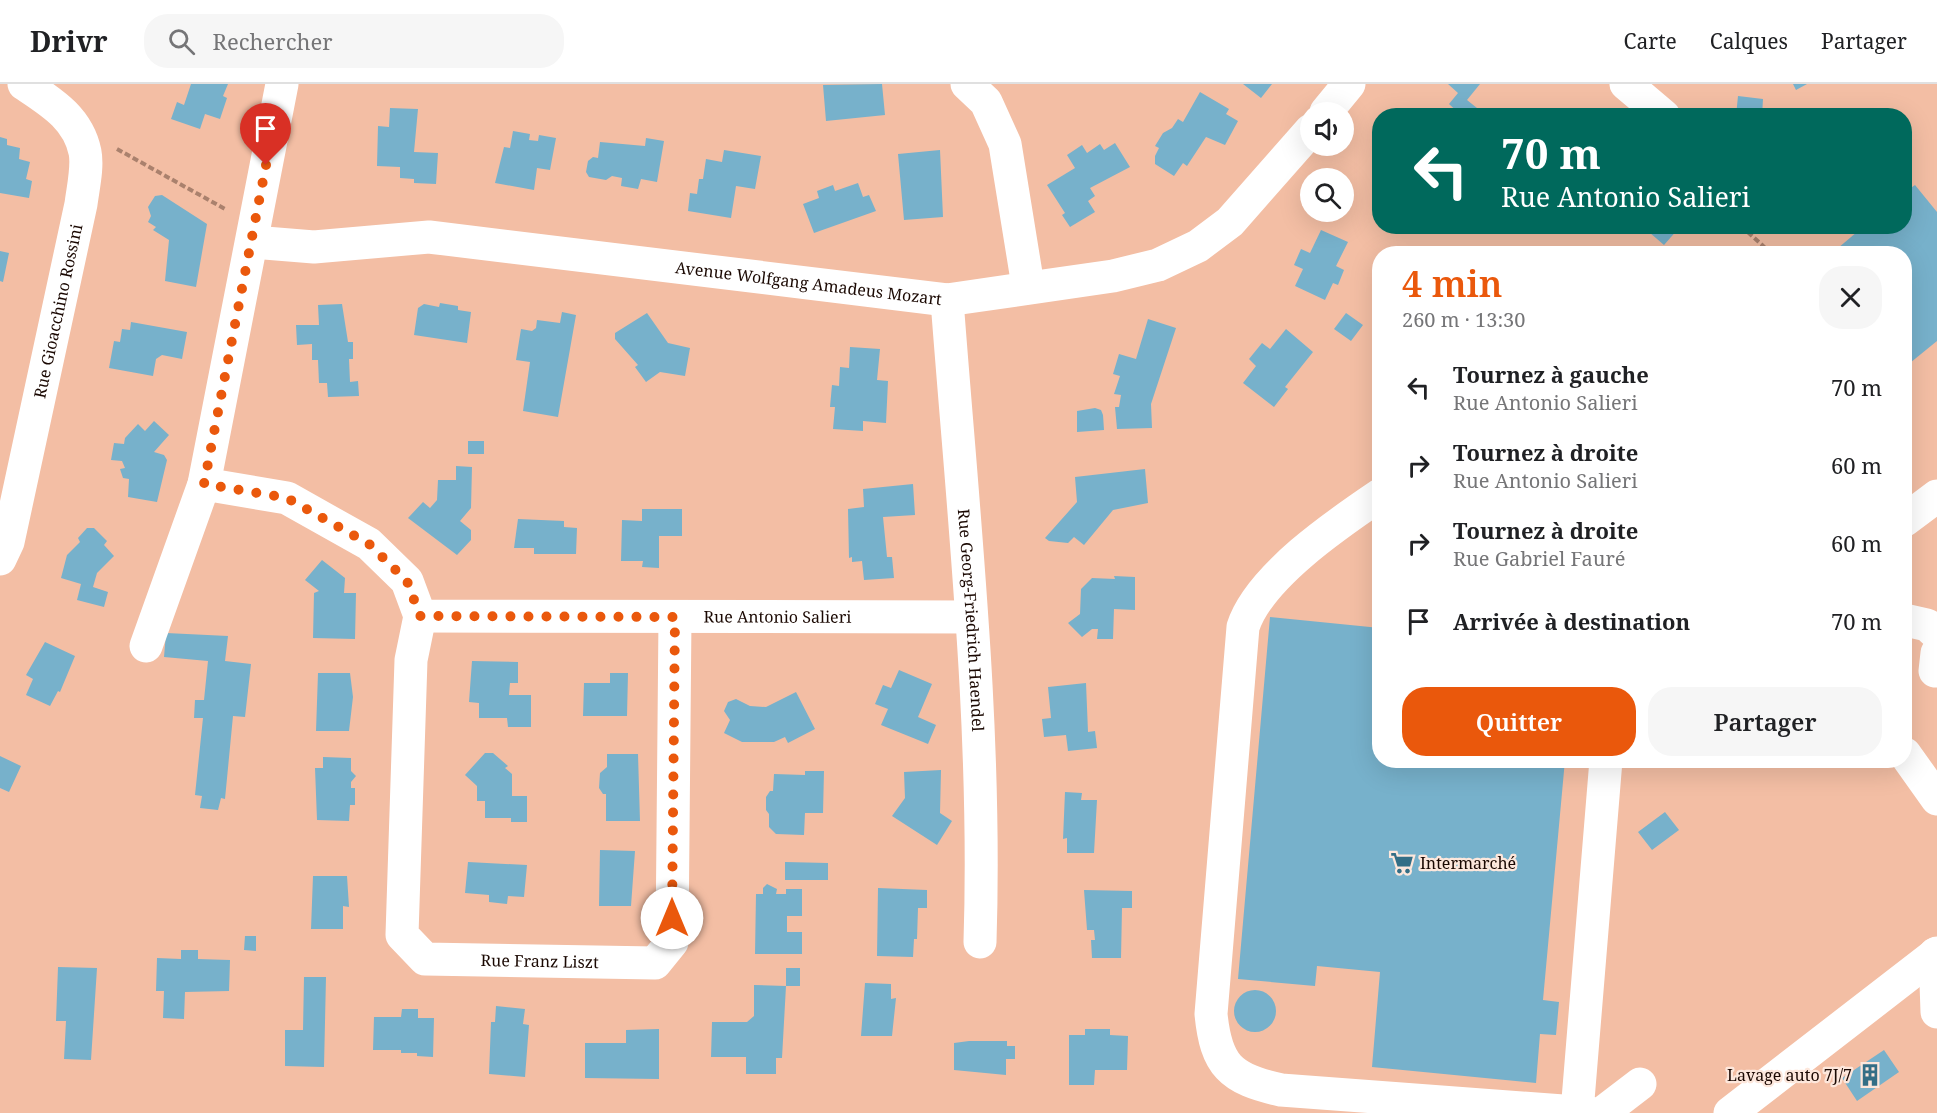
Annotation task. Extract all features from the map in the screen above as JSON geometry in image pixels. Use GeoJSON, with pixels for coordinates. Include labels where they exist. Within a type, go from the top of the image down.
{"type":"FeatureCollection","features":[{"type":"Feature","properties":{"kind":"street","name":"Rue Gioacchino Rossini"},"geometry":{"type":"LineString","coordinates":[[0,559],[8,542],[81,204],[86,153],[75,125],[62,110],[24,84]]}},
{"type":"Feature","properties":{"kind":"street"},"geometry":{"type":"LineString","coordinates":[[146,646],[204,484],[282,84]]}},
{"type":"Feature","properties":{"kind":"street"},"geometry":{"type":"LineString","coordinates":[[967,84],[986,102],[1005,144],[1028,286]]}},
{"type":"Feature","properties":{"kind":"street"},"geometry":{"type":"LineString","coordinates":[[1334,102],[1349,84]]}},
{"type":"Feature","properties":{"kind":"street"},"geometry":{"type":"LineString","coordinates":[[1626,84],[1654,108]]}},
{"type":"Feature","properties":{"kind":"street","name":"Avenue Wolfgang Amadeus Mozart"},"geometry":{"type":"LineString","coordinates":[[253,234],[314,247],[429,237],[947,300],[1028,286],[1113,276],[1158,265],[1198,246],[1230,222],[1300,142]]}},
{"type":"Feature","properties":{"kind":"street","name":"Rue Georg-Friedrich Haendel"},"geometry":{"type":"LineString","coordinates":[[947,300],[971,617],[983,856],[980,942]]}},
{"type":"Feature","properties":{"kind":"street"},"geometry":{"type":"LineString","coordinates":[[204,484],[287,498],[369,544],[407,581],[420,616]]}},
{"type":"Feature","properties":{"kind":"street"},"geometry":{"type":"LineString","coordinates":[[1912,515],[1937,496]]}},
{"type":"Feature","properties":{"kind":"street"},"geometry":{"type":"LineString","coordinates":[[1372,500],[1317,538],[1254,602],[1242,627],[1211,1014],[1214,1043],[1227,1065],[1237,1074],[1260,1085],[1281,1090],[1590,1113],[1640,1084]]}},
{"type":"Feature","properties":{"kind":"street","name":"Rue Antonio Salieri"},"geometry":{"type":"LineString","coordinates":[[420,616],[971,617]]}},
{"type":"Feature","properties":{"kind":"street","name":"Rue Franz Liszt"},"geometry":{"type":"LineString","coordinates":[[420,616],[411,660],[402,935],[425,958],[655,963],[672,942],[675,617]]}},
{"type":"Feature","properties":{"kind":"street"},"geometry":{"type":"LineString","coordinates":[[1590,1113],[1592,1013],[1609,811],[1606,768]]}},
{"type":"Feature","properties":{"kind":"street"},"geometry":{"type":"LineString","coordinates":[[1905,768],[1937,799]]}},
{"type":"Feature","properties":{"kind":"street"},"geometry":{"type":"LineString","coordinates":[[1936,954],[1937,1012]]}},
{"type":"Feature","properties":{"kind":"street"},"geometry":{"type":"LineString","coordinates":[[1730,1113],[1936,954]]}},
{"type":"Feature","properties":{"kind":"path"},"geometry":{"type":"LineString","coordinates":[[75,125],[253,234]]}},
{"type":"Feature","properties":{"kind":"path"},"geometry":{"type":"LineString","coordinates":[[1750,234],[1763,246]]}},
{"type":"Feature","properties":{"kind":"building"},"geometry":{"type":"Polygon","coordinates":[[[191,84],[228,84],[223,96],[227,98],[220,119],[205,114],[200,129],[171,119],[177,102],[184,105],[191,84]]]}},
{"type":"Feature","properties":{"kind":"building"},"geometry":{"type":"Polygon","coordinates":[[[882,84],[885,115],[826,121],[823,85],[882,84]]]}},
{"type":"Feature","properties":{"kind":"building"},"geometry":{"type":"Polygon","coordinates":[[[1243,84],[1272,84],[1261,98],[1243,84]]]}},
{"type":"Feature","properties":{"kind":"building"},"geometry":{"type":"Polygon","coordinates":[[[1448,84],[1480,84],[1467,100],[1477,108],[1453,108],[1449,104],[1458,93],[1448,84]]]}},
{"type":"Feature","properties":{"kind":"building"},"geometry":{"type":"Polygon","coordinates":[[[1793,84],[1807,84],[1796,90],[1793,84]]]}},
{"type":"Feature","properties":{"kind":"building"},"geometry":{"type":"Polygon","coordinates":[[[1200,92],[1229,109],[1226,114],[1238,121],[1225,145],[1206,137],[1187,166],[1183,163],[1174,176],[1155,164],[1155,156],[1159,148],[1155,146],[1163,133],[1172,128],[1178,119],[1183,122],[1200,92]]]}},
{"type":"Feature","properties":{"kind":"building"},"geometry":{"type":"Polygon","coordinates":[[[1738,96],[1763,99],[1762,108],[1737,108],[1738,96]]]}},
{"type":"Feature","properties":{"kind":"building"},"geometry":{"type":"Polygon","coordinates":[[[390,108],[418,109],[414,152],[438,153],[436,184],[414,183],[414,179],[400,178],[400,167],[377,166],[378,126],[389,127],[390,108]]]}},
{"type":"Feature","properties":{"kind":"building"},"geometry":{"type":"Polygon","coordinates":[[[513,131],[530,134],[529,140],[538,141],[539,135],[556,138],[550,170],[537,168],[534,190],[495,183],[504,147],[510,148],[513,131]]]}},
{"type":"Feature","properties":{"kind":"building"},"geometry":{"type":"Polygon","coordinates":[[[0,137],[7,139],[7,145],[20,148],[19,159],[30,162],[26,179],[32,181],[29,198],[0,193],[0,137]]]}},
{"type":"Feature","properties":{"kind":"building"},"geometry":{"type":"Polygon","coordinates":[[[646,138],[664,141],[657,182],[641,179],[638,189],[621,186],[622,178],[612,176],[606,180],[589,177],[586,172],[588,161],[593,157],[598,158],[600,142],[645,146],[646,138]]]}},
{"type":"Feature","properties":{"kind":"building"},"geometry":{"type":"Polygon","coordinates":[[[1115,143],[1130,167],[1090,188],[1095,196],[1088,201],[1095,212],[1070,227],[1062,215],[1065,213],[1047,185],[1075,168],[1067,155],[1082,145],[1087,153],[1100,144],[1104,150],[1115,143]]]}},
{"type":"Feature","properties":{"kind":"building"},"geometry":{"type":"Polygon","coordinates":[[[724,150],[761,156],[755,189],[736,186],[731,218],[688,211],[690,193],[697,194],[699,179],[703,179],[706,159],[722,162],[724,150]]]}},
{"type":"Feature","properties":{"kind":"building"},"geometry":{"type":"Polygon","coordinates":[[[940,150],[943,217],[904,220],[898,154],[940,150]]]}},
{"type":"Feature","properties":{"kind":"building"},"geometry":{"type":"Polygon","coordinates":[[[858,183],[863,197],[869,195],[876,211],[814,233],[803,204],[819,198],[817,191],[833,185],[835,191],[858,183]]]}},
{"type":"Feature","properties":{"kind":"building"},"geometry":{"type":"Polygon","coordinates":[[[1915,185],[1937,212],[1937,341],[1912,361],[1912,246],[1840,246],[1855,234],[1912,234],[1912,187],[1915,185]]]}},
{"type":"Feature","properties":{"kind":"building"},"geometry":{"type":"Polygon","coordinates":[[[162,195],[207,224],[196,287],[165,281],[169,240],[153,230],[156,227],[148,222],[151,216],[148,207],[155,196],[162,195]]]}},
{"type":"Feature","properties":{"kind":"building"},"geometry":{"type":"Polygon","coordinates":[[[1321,230],[1348,242],[1336,266],[1344,270],[1338,285],[1333,283],[1325,300],[1295,286],[1303,269],[1294,265],[1301,249],[1310,253],[1321,230]]]}},
{"type":"Feature","properties":{"kind":"building"},"geometry":{"type":"Polygon","coordinates":[[[1651,234],[1674,234],[1664,245],[1651,234]]]}},
{"type":"Feature","properties":{"kind":"building"},"geometry":{"type":"Polygon","coordinates":[[[0,251],[9,253],[3,282],[0,281],[0,251]]]}},
{"type":"Feature","properties":{"kind":"building"},"geometry":{"type":"Polygon","coordinates":[[[440,303],[458,306],[458,310],[471,312],[467,343],[414,335],[418,308],[424,304],[439,307],[440,303]]]}},
{"type":"Feature","properties":{"kind":"building"},"geometry":{"type":"Polygon","coordinates":[[[342,304],[348,342],[353,342],[353,359],[349,359],[350,382],[358,381],[359,396],[328,397],[327,383],[319,383],[318,360],[312,360],[312,344],[297,345],[296,325],[319,325],[318,305],[342,304]]]}},
{"type":"Feature","properties":{"kind":"building"},"geometry":{"type":"Polygon","coordinates":[[[562,312],[576,315],[558,417],[523,411],[530,362],[516,360],[521,329],[532,331],[536,328],[537,320],[560,323],[562,312]]]}},
{"type":"Feature","properties":{"kind":"building"},"geometry":{"type":"Polygon","coordinates":[[[647,313],[668,343],[690,348],[685,376],[660,372],[646,382],[635,367],[638,365],[615,339],[615,333],[647,313]]]}},
{"type":"Feature","properties":{"kind":"building"},"geometry":{"type":"Polygon","coordinates":[[[1346,313],[1363,325],[1351,341],[1334,329],[1346,313]]]}},
{"type":"Feature","properties":{"kind":"building"},"geometry":{"type":"Polygon","coordinates":[[[1148,319],[1176,328],[1151,404],[1152,428],[1117,429],[1115,407],[1119,407],[1121,395],[1114,394],[1120,376],[1113,374],[1119,354],[1136,359],[1148,319]]]}},
{"type":"Feature","properties":{"kind":"building"},"geometry":{"type":"Polygon","coordinates":[[[131,322],[187,332],[182,359],[162,355],[156,359],[153,376],[109,368],[114,341],[120,342],[122,329],[130,330],[131,322]]]}},
{"type":"Feature","properties":{"kind":"building"},"geometry":{"type":"Polygon","coordinates":[[[1286,329],[1313,352],[1285,387],[1288,389],[1274,407],[1243,383],[1256,366],[1249,359],[1262,343],[1270,349],[1286,329]]]}},
{"type":"Feature","properties":{"kind":"building"},"geometry":{"type":"Polygon","coordinates":[[[850,347],[880,349],[877,380],[888,381],[886,423],[863,421],[863,431],[833,429],[835,407],[830,407],[832,385],[839,386],[840,367],[849,368],[850,347]]]}},
{"type":"Feature","properties":{"kind":"building"},"geometry":{"type":"Polygon","coordinates":[[[1095,408],[1101,410],[1104,430],[1077,432],[1077,411],[1095,408]]]}},
{"type":"Feature","properties":{"kind":"building"},"geometry":{"type":"Polygon","coordinates":[[[154,421],[169,435],[154,452],[164,455],[167,460],[157,502],[128,497],[129,479],[123,478],[120,469],[125,468],[122,461],[111,460],[114,443],[124,444],[125,438],[138,424],[145,431],[154,421]]]}},
{"type":"Feature","properties":{"kind":"building"},"geometry":{"type":"Polygon","coordinates":[[[468,441],[484,441],[484,454],[468,454],[468,441]]]}},
{"type":"Feature","properties":{"kind":"building"},"geometry":{"type":"Polygon","coordinates":[[[456,466],[472,467],[471,508],[460,521],[471,530],[471,540],[457,555],[408,518],[423,502],[430,508],[437,500],[438,480],[456,480],[456,466]]]}},
{"type":"Feature","properties":{"kind":"building"},"geometry":{"type":"Polygon","coordinates":[[[1145,469],[1148,503],[1113,510],[1084,545],[1074,537],[1068,543],[1049,541],[1045,538],[1077,502],[1075,477],[1145,469]]]}},
{"type":"Feature","properties":{"kind":"building"},"geometry":{"type":"Polygon","coordinates":[[[913,484],[915,515],[883,517],[887,557],[892,557],[894,578],[864,580],[862,561],[852,562],[852,557],[849,558],[848,509],[864,507],[863,489],[913,484]]]}},
{"type":"Feature","properties":{"kind":"building"},"geometry":{"type":"Polygon","coordinates":[[[642,509],[682,509],[682,536],[659,536],[659,568],[642,567],[643,561],[621,561],[622,520],[642,521],[642,509]]]}},
{"type":"Feature","properties":{"kind":"building"},"geometry":{"type":"Polygon","coordinates":[[[518,519],[564,521],[564,527],[577,528],[576,554],[534,554],[534,548],[514,548],[518,519]]]}},
{"type":"Feature","properties":{"kind":"building"},"geometry":{"type":"Polygon","coordinates":[[[87,528],[94,528],[107,541],[104,545],[114,556],[97,573],[93,587],[108,592],[104,607],[77,600],[81,584],[61,578],[67,555],[80,542],[78,538],[87,528]]]}},
{"type":"Feature","properties":{"kind":"building"},"geometry":{"type":"Polygon","coordinates":[[[322,560],[345,578],[344,593],[356,593],[355,639],[313,638],[314,593],[319,591],[305,580],[322,560]]]}},
{"type":"Feature","properties":{"kind":"building"},"geometry":{"type":"Polygon","coordinates":[[[1114,576],[1135,577],[1135,610],[1114,609],[1113,639],[1097,639],[1098,629],[1092,629],[1082,637],[1068,623],[1080,614],[1081,589],[1092,578],[1115,579],[1114,576]]]}},
{"type":"Feature","properties":{"kind":"building","name":"Intermarché"},"geometry":{"type":"Polygon","coordinates":[[[1270,617],[1372,627],[1372,768],[1564,768],[1543,1000],[1559,1002],[1556,1035],[1540,1034],[1536,1083],[1372,1067],[1380,972],[1317,966],[1315,986],[1238,979],[1270,617]]]}},
{"type":"Feature","properties":{"kind":"building"},"geometry":{"type":"Polygon","coordinates":[[[166,633],[228,636],[225,661],[251,664],[245,717],[233,716],[225,799],[221,798],[218,810],[200,808],[202,796],[195,795],[203,718],[194,718],[195,700],[204,700],[208,661],[164,657],[166,633]]]}},
{"type":"Feature","properties":{"kind":"building"},"geometry":{"type":"Polygon","coordinates":[[[45,642],[75,656],[60,692],[58,691],[50,706],[26,695],[33,679],[26,675],[45,642]]]}},
{"type":"Feature","properties":{"kind":"building"},"geometry":{"type":"Polygon","coordinates":[[[472,661],[518,662],[518,683],[510,683],[509,695],[531,695],[531,727],[508,727],[507,718],[479,718],[479,703],[469,702],[472,661]]]}},
{"type":"Feature","properties":{"kind":"building"},"geometry":{"type":"Polygon","coordinates":[[[899,670],[932,684],[918,717],[936,725],[928,744],[881,725],[888,709],[875,704],[883,685],[891,688],[899,670]]]}},
{"type":"Feature","properties":{"kind":"building"},"geometry":{"type":"Polygon","coordinates":[[[318,673],[350,673],[353,697],[349,731],[316,731],[318,673]]]}},
{"type":"Feature","properties":{"kind":"building"},"geometry":{"type":"Polygon","coordinates":[[[610,673],[628,673],[627,716],[583,716],[584,683],[610,683],[610,673]]]}},
{"type":"Feature","properties":{"kind":"building"},"geometry":{"type":"Polygon","coordinates":[[[1086,683],[1088,732],[1095,731],[1097,748],[1068,751],[1066,735],[1044,737],[1042,719],[1051,718],[1048,687],[1086,683]]]}},
{"type":"Feature","properties":{"kind":"building"},"geometry":{"type":"Polygon","coordinates":[[[796,692],[815,729],[788,743],[785,737],[774,742],[742,742],[724,733],[730,720],[724,711],[728,702],[736,699],[750,706],[766,707],[796,692]]]}},
{"type":"Feature","properties":{"kind":"building"},"geometry":{"type":"Polygon","coordinates":[[[485,753],[493,753],[508,766],[505,768],[512,774],[512,796],[527,796],[527,822],[511,822],[511,818],[485,818],[485,801],[477,801],[477,786],[465,775],[485,753]]]}},
{"type":"Feature","properties":{"kind":"building"},"geometry":{"type":"Polygon","coordinates":[[[607,754],[638,754],[640,821],[606,821],[606,794],[603,794],[599,788],[600,773],[607,767],[607,754]]]}},
{"type":"Feature","properties":{"kind":"building"},"geometry":{"type":"Polygon","coordinates":[[[0,756],[21,766],[9,792],[0,788],[0,756]]]}},
{"type":"Feature","properties":{"kind":"building"},"geometry":{"type":"Polygon","coordinates":[[[323,757],[351,758],[351,771],[356,776],[351,782],[351,788],[355,788],[355,805],[350,805],[349,821],[317,820],[315,768],[323,768],[323,757]]]}},
{"type":"Feature","properties":{"kind":"building"},"geometry":{"type":"Polygon","coordinates":[[[941,770],[940,813],[952,821],[937,845],[892,816],[905,798],[904,772],[941,770]]]}},
{"type":"Feature","properties":{"kind":"building"},"geometry":{"type":"Polygon","coordinates":[[[805,771],[824,771],[823,813],[805,813],[804,835],[776,834],[769,827],[769,814],[766,810],[766,797],[770,791],[773,791],[774,774],[805,775],[805,771]]]}},
{"type":"Feature","properties":{"kind":"building"},"geometry":{"type":"Polygon","coordinates":[[[1065,792],[1082,793],[1081,800],[1097,800],[1094,853],[1067,853],[1067,838],[1063,839],[1065,792]]]}},
{"type":"Feature","properties":{"kind":"building"},"geometry":{"type":"Polygon","coordinates":[[[1665,812],[1679,830],[1652,850],[1638,832],[1665,812]]]}},
{"type":"Feature","properties":{"kind":"building"},"geometry":{"type":"Polygon","coordinates":[[[600,850],[635,851],[631,906],[599,906],[600,850]]]}},
{"type":"Feature","properties":{"kind":"building"},"geometry":{"type":"Polygon","coordinates":[[[468,862],[527,865],[524,897],[508,896],[507,904],[489,902],[489,895],[465,893],[468,862]]]}},
{"type":"Feature","properties":{"kind":"building"},"geometry":{"type":"Polygon","coordinates":[[[785,862],[828,863],[828,880],[785,880],[785,862]]]}},
{"type":"Feature","properties":{"kind":"building"},"geometry":{"type":"Polygon","coordinates":[[[313,876],[347,876],[349,907],[343,906],[343,929],[311,929],[313,876]]]}},
{"type":"Feature","properties":{"kind":"building"},"geometry":{"type":"Polygon","coordinates":[[[767,884],[777,889],[776,894],[786,894],[786,889],[802,889],[802,916],[787,916],[787,932],[802,932],[802,954],[755,954],[756,894],[763,894],[763,888],[767,884]]]}},
{"type":"Feature","properties":{"kind":"building"},"geometry":{"type":"Polygon","coordinates":[[[878,888],[927,890],[927,908],[918,908],[917,939],[914,939],[913,957],[877,956],[878,888]]]}},
{"type":"Feature","properties":{"kind":"building"},"geometry":{"type":"Polygon","coordinates":[[[1084,890],[1132,891],[1132,908],[1122,908],[1121,958],[1092,958],[1091,940],[1095,940],[1094,930],[1087,930],[1084,890]]]}},
{"type":"Feature","properties":{"kind":"building"},"geometry":{"type":"Polygon","coordinates":[[[245,936],[256,936],[256,951],[244,950],[245,936]]]}},
{"type":"Feature","properties":{"kind":"building"},"geometry":{"type":"Polygon","coordinates":[[[181,950],[198,950],[198,959],[230,960],[229,991],[185,992],[184,1019],[163,1018],[164,991],[156,991],[157,958],[181,959],[181,950]]]}},
{"type":"Feature","properties":{"kind":"building"},"geometry":{"type":"Polygon","coordinates":[[[58,967],[97,968],[91,1060],[64,1059],[66,1021],[56,1021],[58,967]]]}},
{"type":"Feature","properties":{"kind":"building"},"geometry":{"type":"Polygon","coordinates":[[[786,968],[800,968],[800,986],[786,986],[786,968]]]}},
{"type":"Feature","properties":{"kind":"building"},"geometry":{"type":"Polygon","coordinates":[[[304,977],[326,977],[324,1067],[285,1066],[285,1030],[303,1030],[304,977]]]}},
{"type":"Feature","properties":{"kind":"building"},"geometry":{"type":"Polygon","coordinates":[[[865,983],[891,984],[891,999],[896,998],[892,1036],[861,1036],[865,983]]]}},
{"type":"Feature","properties":{"kind":"building"},"geometry":{"type":"Polygon","coordinates":[[[754,985],[786,986],[782,1058],[776,1058],[776,1074],[746,1074],[746,1057],[711,1057],[712,1022],[747,1022],[754,1016],[754,985]]]}},
{"type":"Feature","properties":{"kind":"building"},"geometry":{"type":"Polygon","coordinates":[[[1255,990],[1270,996],[1276,1011],[1270,1026],[1255,1032],[1240,1026],[1234,1011],[1240,996],[1255,990]]]}},
{"type":"Feature","properties":{"kind":"building"},"geometry":{"type":"Polygon","coordinates":[[[496,1006],[525,1009],[523,1024],[529,1025],[525,1077],[489,1074],[491,1022],[495,1022],[496,1006]]]}},
{"type":"Feature","properties":{"kind":"building"},"geometry":{"type":"Polygon","coordinates":[[[402,1009],[418,1009],[418,1018],[434,1018],[433,1057],[417,1056],[417,1053],[401,1053],[401,1050],[373,1050],[374,1017],[401,1017],[402,1009]]]}},
{"type":"Feature","properties":{"kind":"building"},"geometry":{"type":"Polygon","coordinates":[[[659,1029],[659,1079],[585,1078],[585,1043],[626,1043],[626,1030],[659,1029]]]}},
{"type":"Feature","properties":{"kind":"building"},"geometry":{"type":"Polygon","coordinates":[[[1085,1029],[1110,1029],[1110,1035],[1128,1036],[1127,1070],[1095,1070],[1094,1085],[1069,1085],[1069,1035],[1085,1035],[1085,1029]]]}},
{"type":"Feature","properties":{"kind":"building"},"geometry":{"type":"Polygon","coordinates":[[[1007,1041],[1007,1046],[1015,1046],[1015,1059],[1006,1059],[1006,1075],[954,1070],[954,1043],[1007,1041]]]}},
{"type":"Feature","properties":{"kind":"building","name":"Lavage auto 7J/7"},"geometry":{"type":"Polygon","coordinates":[[[1884,1050],[1899,1072],[1857,1101],[1842,1078],[1884,1050]]]}},
{"type":"Feature","properties":{"kind":"place","name":"Intermarché"},"geometry":{"type":"Point","coordinates":[1402,863]}},
{"type":"Feature","properties":{"kind":"place","name":"Lavage auto 7J/7"},"geometry":{"type":"Point","coordinates":[1870,1075]}},
{"type":"Feature","properties":{"kind":"route"},"geometry":{"type":"LineString","coordinates":[[266,165],[204,484],[287,498],[369,544],[407,581],[420,616],[675,617],[672,918]]}}]}
